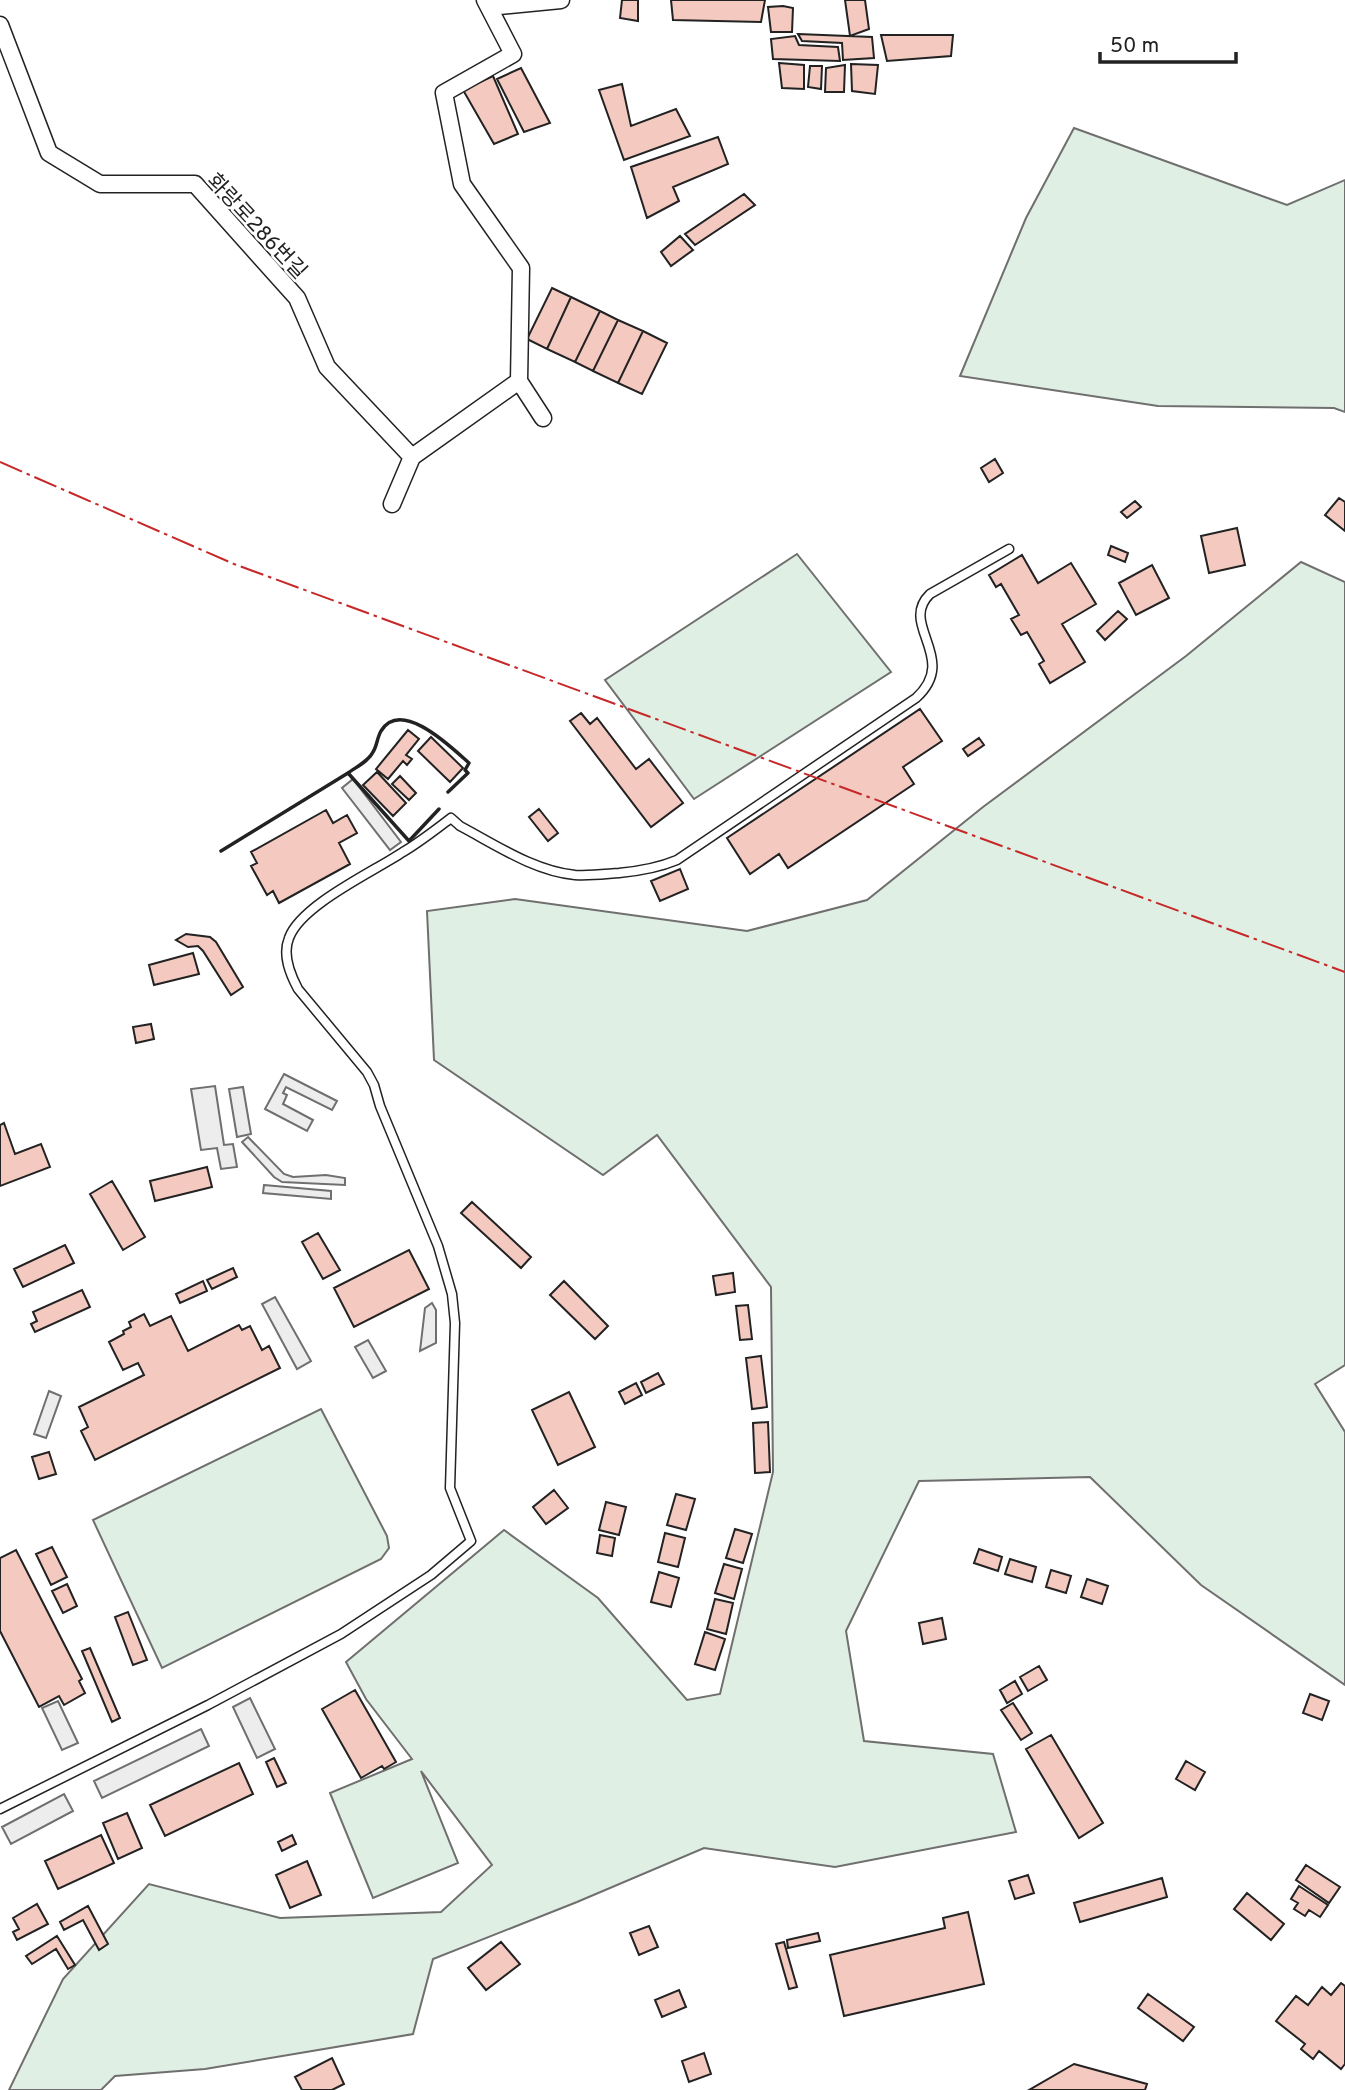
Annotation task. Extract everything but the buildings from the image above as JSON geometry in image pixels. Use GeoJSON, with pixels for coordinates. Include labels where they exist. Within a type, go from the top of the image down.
{"type":"FeatureCollection","features":[{"type":"Feature","properties":{"kind":"street"},"geometry":{"type":"LineString","coordinates":[[543,418],[519,381],[522,268],[462,184],[444,93],[513,54],[487,4],[561,0]]}},
{"type":"Feature","properties":{"kind":"street","name":"화랑로286번길"},"geometry":{"type":"LineString","coordinates":[[0,25],[49,153],[100,184],[195,184],[297,298],[327,367],[412,457]]}},
{"type":"Feature","properties":{"kind":"street"},"geometry":{"type":"LineString","coordinates":[[393,504],[412,457],[519,381]]}},
{"type":"Feature","properties":{"kind":"lane"},"geometry":{"type":"LineString","coordinates":[[0,1809],[208,1705],[341,1634],[430,1575],[471,1541],[450,1488],[455,1323],[452,1294],[438,1246],[367,1072],[298,989],[290,975],[287,947],[296,925],[312,909],[403,853],[451,818],[460,826],[526,862],[575,875],[632,872],[659,868],[677,860],[927,688],[932,677],[933,664],[919,614],[922,601],[1009,549]]}},
{"type":"Feature","properties":{"kind":"green space"},"geometry":{"type":"Polygon","coordinates":[[[1074,128],[1287,205],[1345,180],[1345,412],[1334,408],[1158,406],[960,376],[1026,218],[1074,128]]]}},
{"type":"Feature","properties":{"kind":"green space"},"geometry":{"type":"Polygon","coordinates":[[[797,554],[891,672],[694,799],[605,680],[797,554]]]}},
{"type":"Feature","properties":{"kind":"green space"},"geometry":{"type":"Polygon","coordinates":[[[1301,562],[1345,582],[1345,1365],[1315,1384],[1345,1432],[1345,1685],[1201,1585],[1090,1477],[919,1481],[846,1631],[864,1741],[993,1754],[1016,1832],[835,1867],[704,1848],[433,1959],[413,2034],[205,2069],[115,2076],[101,2090],[9,2090],[63,1979],[149,1884],[280,1918],[441,1912],[492,1865],[421,1771],[458,1863],[373,1898],[330,1793],[412,1759],[366,1699],[346,1662],[504,1530],[598,1598],[687,1700],[720,1694],[773,1472],[771,1287],[657,1135],[603,1175],[434,1060],[427,911],[515,899],[747,931],[867,900],[983,807],[1186,656],[1301,562]]]}},
{"type":"Feature","properties":{"kind":"green space"},"geometry":{"type":"Polygon","coordinates":[[[321,1409],[387,1536],[389,1548],[381,1559],[162,1668],[93,1520],[321,1409]]]}},
{"type":"Feature","properties":{"kind":"shaded area"},"geometry":{"type":"Polygon","coordinates":[[[353,779],[401,842],[390,850],[342,788],[353,779]]]}},
{"type":"Feature","properties":{"kind":"shaded area"},"geometry":{"type":"Polygon","coordinates":[[[284,1074],[337,1101],[332,1110],[286,1087],[283,1093],[287,1095],[283,1104],[313,1120],[307,1131],[265,1109],[284,1074]]]}},
{"type":"Feature","properties":{"kind":"shaded area"},"geometry":{"type":"Polygon","coordinates":[[[215,1086],[224,1145],[233,1144],[237,1167],[221,1169],[217,1148],[201,1150],[191,1089],[215,1086]]]}},
{"type":"Feature","properties":{"kind":"shaded area"},"geometry":{"type":"Polygon","coordinates":[[[243,1087],[251,1134],[237,1137],[229,1089],[243,1087]]]}},
{"type":"Feature","properties":{"kind":"shaded area"},"geometry":{"type":"Polygon","coordinates":[[[248,1137],[284,1174],[293,1177],[326,1175],[345,1178],[345,1185],[282,1182],[274,1177],[242,1142],[248,1137]]]}},
{"type":"Feature","properties":{"kind":"shaded area"},"geometry":{"type":"Polygon","coordinates":[[[264,1185],[331,1191],[331,1199],[263,1193],[264,1185]]]}},
{"type":"Feature","properties":{"kind":"shaded area"},"geometry":{"type":"Polygon","coordinates":[[[275,1297],[311,1361],[297,1369],[262,1304],[275,1297]]]}},
{"type":"Feature","properties":{"kind":"shaded area"},"geometry":{"type":"Polygon","coordinates":[[[432,1303],[436,1310],[436,1343],[420,1351],[425,1308],[432,1303]]]}},
{"type":"Feature","properties":{"kind":"shaded area"},"geometry":{"type":"Polygon","coordinates":[[[368,1340],[386,1371],[373,1378],[355,1347],[368,1340]]]}},
{"type":"Feature","properties":{"kind":"shaded area"},"geometry":{"type":"Polygon","coordinates":[[[49,1391],[61,1396],[46,1438],[34,1434],[49,1391]]]}},
{"type":"Feature","properties":{"kind":"shaded area"},"geometry":{"type":"Polygon","coordinates":[[[250,1698],[275,1749],[257,1758],[233,1707],[250,1698]]]}},
{"type":"Feature","properties":{"kind":"shaded area"},"geometry":{"type":"Polygon","coordinates":[[[58,1701],[78,1743],[62,1750],[42,1708],[58,1701]]]}},
{"type":"Feature","properties":{"kind":"shaded area"},"geometry":{"type":"Polygon","coordinates":[[[201,1729],[209,1746],[102,1798],[94,1781],[201,1729]]]}},
{"type":"Feature","properties":{"kind":"shaded area"},"geometry":{"type":"Polygon","coordinates":[[[64,1794],[73,1811],[11,1844],[2,1827],[64,1794]]]}},
{"type":"Feature","properties":{"kind":"wall"},"geometry":{"type":"LineString","coordinates":[[348,773],[371,755],[381,731],[390,722],[413,722],[439,737],[469,763],[465,770],[468,773],[448,792]]}},
{"type":"Feature","properties":{"kind":"wall"},"geometry":{"type":"LineString","coordinates":[[221,851],[348,773],[409,841],[439,809]]}},
{"type":"Feature","properties":{"kind":"power"},"geometry":{"type":"LineString","coordinates":[[0,462],[234,564],[1345,972]]}}]}
